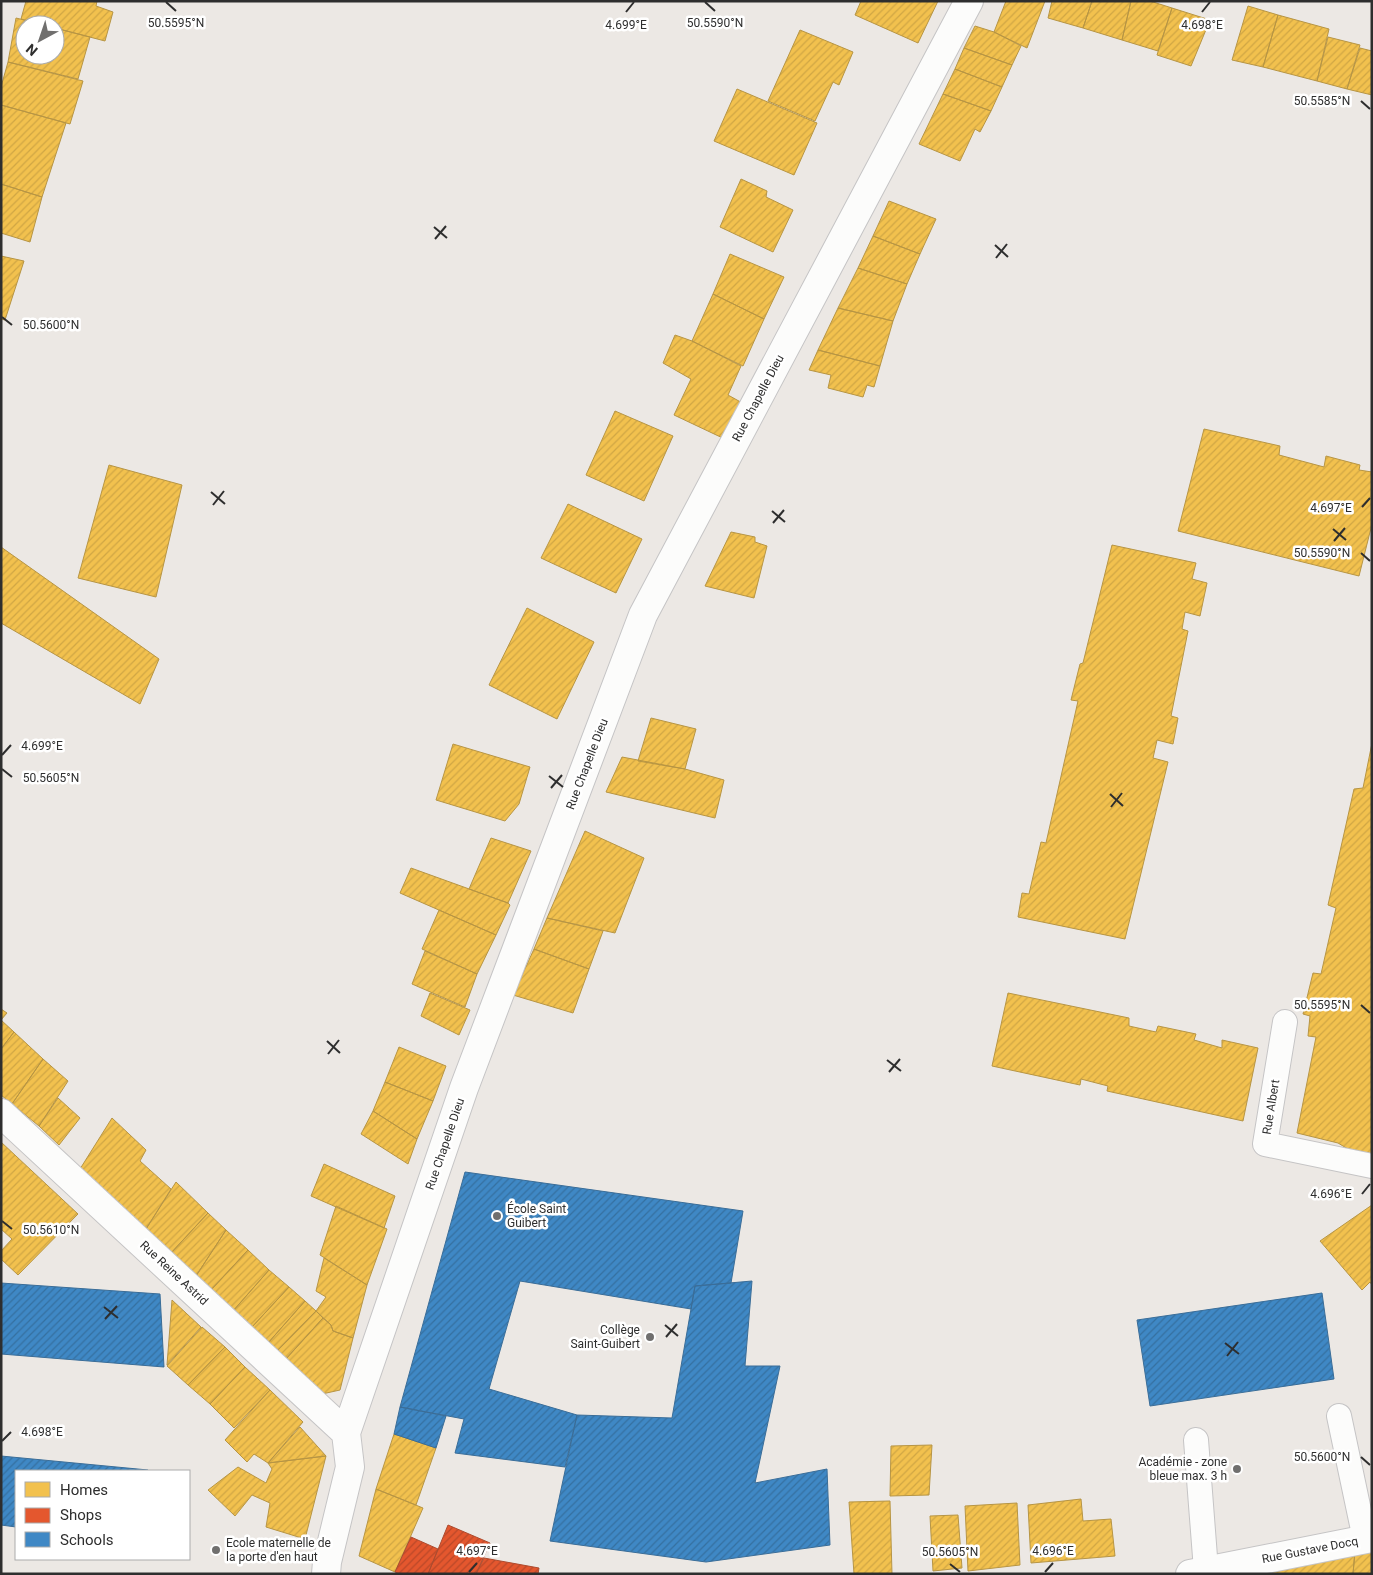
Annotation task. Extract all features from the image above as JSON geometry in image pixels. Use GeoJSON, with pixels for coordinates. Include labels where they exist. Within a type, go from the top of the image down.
{"type":"FeatureCollection","features":[{"type":"Feature","properties":{"kind":"street","name":"Rue Chapelle Dieu"},"geometry":{"type":"LineString","coordinates":[[326,1574],[327,1562],[350,1467],[346,1433],[464,1088],[643,615],[969,1]]}},
{"type":"Feature","properties":{"kind":"street","name":"Rue Reine Astrid"},"geometry":{"type":"LineString","coordinates":[[1,1113],[346,1433]]}},
{"type":"Feature","properties":{"kind":"street","name":"Rue Gustave Docq"},"geometry":{"type":"LineString","coordinates":[[1198,1572],[1369,1539]]}},
{"type":"Feature","properties":{"kind":"lane","name":"Rue Albert"},"geometry":{"type":"LineString","coordinates":[[1285,1022],[1265,1144],[1372,1166]]}},
{"type":"Feature","properties":{"kind":"lane"},"geometry":{"type":"LineString","coordinates":[[1339,1416],[1369,1539]]}},
{"type":"Feature","properties":{"kind":"lane"},"geometry":{"type":"LineString","coordinates":[[1196,1440],[1198,1572]]}},
{"type":"Feature","properties":{"kind":"building: Homes"},"geometry":{"type":"Polygon","coordinates":[[[26,1],[97,1],[96,6],[113,12],[105,41],[65,31],[65,15],[22,15],[26,1]]]}},
{"type":"Feature","properties":{"kind":"building: Homes"},"geometry":{"type":"Polygon","coordinates":[[[861,1],[938,1],[918,43],[855,15],[861,1]]]}},
{"type":"Feature","properties":{"kind":"building: Homes"},"geometry":{"type":"Polygon","coordinates":[[[1006,1],[1045,1],[1027,48],[994,32],[1006,1]]]}},
{"type":"Feature","properties":{"kind":"building: Homes"},"geometry":{"type":"Polygon","coordinates":[[[1052,1],[1092,1],[1083,28],[1048,18],[1052,1]]]}},
{"type":"Feature","properties":{"kind":"building: Homes"},"geometry":{"type":"Polygon","coordinates":[[[1092,1],[1131,1],[1122,40],[1083,28],[1092,1]]]}},
{"type":"Feature","properties":{"kind":"building: Homes"},"geometry":{"type":"Polygon","coordinates":[[[1131,1],[1150,1],[1172,8],[1158,51],[1122,40],[1131,1]]]}},
{"type":"Feature","properties":{"kind":"building: Homes"},"geometry":{"type":"Polygon","coordinates":[[[1248,6],[1278,15],[1263,67],[1232,60],[1248,6]]]}},
{"type":"Feature","properties":{"kind":"building: Homes"},"geometry":{"type":"Polygon","coordinates":[[[1172,8],[1210,20],[1191,66],[1157,55],[1172,8]]]}},
{"type":"Feature","properties":{"kind":"building: Homes"},"geometry":{"type":"Polygon","coordinates":[[[1278,15],[1329,29],[1317,81],[1263,67],[1278,15]]]}},
{"type":"Feature","properties":{"kind":"building: Homes"},"geometry":{"type":"Polygon","coordinates":[[[15,24],[15,64],[8,62],[15,24]]]}},
{"type":"Feature","properties":{"kind":"building: Homes"},"geometry":{"type":"Polygon","coordinates":[[[975,26],[994,32],[1021,46],[1012,65],[964,48],[975,26]]]}},
{"type":"Feature","properties":{"kind":"building: Homes"},"geometry":{"type":"Polygon","coordinates":[[[800,30],[853,52],[839,85],[833,82],[815,121],[768,101],[800,30]]]}},
{"type":"Feature","properties":{"kind":"building: Homes"},"geometry":{"type":"Polygon","coordinates":[[[65,31],[90,37],[78,79],[20,65],[65,65],[65,31]]]}},
{"type":"Feature","properties":{"kind":"building: Homes"},"geometry":{"type":"Polygon","coordinates":[[[1328,37],[1360,45],[1347,89],[1317,81],[1328,37]]]}},
{"type":"Feature","properties":{"kind":"building: Homes"},"geometry":{"type":"Polygon","coordinates":[[[964,48],[1012,65],[1002,87],[955,69],[964,48]]]}},
{"type":"Feature","properties":{"kind":"building: Homes"},"geometry":{"type":"Polygon","coordinates":[[[1360,48],[1372,51],[1372,95],[1347,89],[1360,48]]]}},
{"type":"Feature","properties":{"kind":"building: Homes"},"geometry":{"type":"Polygon","coordinates":[[[8,62],[83,81],[70,124],[1,105],[1,87],[8,62]]]}},
{"type":"Feature","properties":{"kind":"building: Homes"},"geometry":{"type":"Polygon","coordinates":[[[955,69],[1002,87],[991,111],[943,94],[955,69]]]}},
{"type":"Feature","properties":{"kind":"building: Homes"},"geometry":{"type":"Polygon","coordinates":[[[737,89],[817,123],[794,175],[714,141],[737,89]]]}},
{"type":"Feature","properties":{"kind":"building: Homes"},"geometry":{"type":"Polygon","coordinates":[[[943,94],[991,111],[980,132],[975,129],[960,161],[919,144],[943,94]]]}},
{"type":"Feature","properties":{"kind":"building: Homes"},"geometry":{"type":"Polygon","coordinates":[[[1,105],[66,123],[42,197],[1,184],[1,105]]]}},
{"type":"Feature","properties":{"kind":"building: Homes"},"geometry":{"type":"Polygon","coordinates":[[[741,179],[767,191],[766,197],[793,210],[773,252],[720,227],[741,179]]]}},
{"type":"Feature","properties":{"kind":"building: Homes"},"geometry":{"type":"Polygon","coordinates":[[[1,184],[42,197],[30,242],[1,233],[1,184]]]}},
{"type":"Feature","properties":{"kind":"building: Homes"},"geometry":{"type":"Polygon","coordinates":[[[889,201],[936,219],[920,254],[873,236],[889,201]]]}},
{"type":"Feature","properties":{"kind":"building: Homes"},"geometry":{"type":"Polygon","coordinates":[[[873,236],[920,254],[907,284],[858,268],[873,236]]]}},
{"type":"Feature","properties":{"kind":"building: Homes"},"geometry":{"type":"Polygon","coordinates":[[[730,254],[784,277],[764,319],[713,294],[730,254]]]}},
{"type":"Feature","properties":{"kind":"building: Homes"},"geometry":{"type":"Polygon","coordinates":[[[1,256],[24,261],[5,320],[1,319],[1,256]]]}},
{"type":"Feature","properties":{"kind":"building: Homes"},"geometry":{"type":"Polygon","coordinates":[[[858,268],[907,284],[893,321],[838,308],[858,268]]]}},
{"type":"Feature","properties":{"kind":"building: Homes"},"geometry":{"type":"Polygon","coordinates":[[[713,294],[764,319],[743,366],[692,341],[713,294]]]}},
{"type":"Feature","properties":{"kind":"building: Homes"},"geometry":{"type":"Polygon","coordinates":[[[838,308],[893,321],[880,366],[818,350],[838,308]]]}},
{"type":"Feature","properties":{"kind":"building: Homes"},"geometry":{"type":"Polygon","coordinates":[[[675,335],[692,341],[741,366],[728,395],[746,405],[729,441],[674,415],[691,379],[663,363],[675,335]]]}},
{"type":"Feature","properties":{"kind":"building: Homes"},"geometry":{"type":"Polygon","coordinates":[[[818,350],[880,366],[874,387],[867,385],[863,397],[828,388],[831,375],[809,370],[818,350]]]}},
{"type":"Feature","properties":{"kind":"building: Homes"},"geometry":{"type":"Polygon","coordinates":[[[615,411],[673,436],[644,501],[586,475],[615,411]]]}},
{"type":"Feature","properties":{"kind":"building: Homes"},"geometry":{"type":"Polygon","coordinates":[[[1204,429],[1280,446],[1279,455],[1324,467],[1326,456],[1360,465],[1359,470],[1372,472],[1372,524],[1359,576],[1178,531],[1204,429]]]}},
{"type":"Feature","properties":{"kind":"building: Homes"},"geometry":{"type":"Polygon","coordinates":[[[109,465],[182,485],[156,597],[78,578],[109,465]]]}},
{"type":"Feature","properties":{"kind":"building: Homes"},"geometry":{"type":"Polygon","coordinates":[[[568,504],[642,539],[616,593],[541,558],[568,504]]]}},
{"type":"Feature","properties":{"kind":"building: Homes"},"geometry":{"type":"Polygon","coordinates":[[[731,532],[755,537],[755,542],[767,546],[754,598],[705,586],[731,532]]]}},
{"type":"Feature","properties":{"kind":"building: Homes"},"geometry":{"type":"Polygon","coordinates":[[[1112,545],[1196,563],[1192,579],[1207,583],[1200,616],[1185,612],[1182,629],[1188,631],[1171,716],[1178,718],[1173,744],[1157,740],[1153,758],[1168,762],[1125,939],[1018,917],[1022,893],[1029,894],[1041,842],[1046,843],[1078,701],[1071,700],[1080,664],[1083,663],[1112,545]]]}},
{"type":"Feature","properties":{"kind":"building: Homes"},"geometry":{"type":"Polygon","coordinates":[[[1,547],[159,659],[140,704],[1,623],[1,547]]]}},
{"type":"Feature","properties":{"kind":"building: Homes"},"geometry":{"type":"Polygon","coordinates":[[[527,608],[594,642],[557,719],[489,685],[527,608]]]}},
{"type":"Feature","properties":{"kind":"building: Homes"},"geometry":{"type":"Polygon","coordinates":[[[651,718],[696,729],[685,769],[638,761],[651,718]]]}},
{"type":"Feature","properties":{"kind":"building: Homes"},"geometry":{"type":"Polygon","coordinates":[[[1372,743],[1372,1156],[1353,1152],[1338,1143],[1297,1133],[1316,1037],[1308,1036],[1310,1016],[1303,1014],[1313,973],[1321,974],[1336,908],[1328,905],[1354,789],[1363,788],[1372,743]]]}},
{"type":"Feature","properties":{"kind":"building: Homes"},"geometry":{"type":"Polygon","coordinates":[[[453,744],[530,767],[519,804],[505,821],[436,800],[453,744]]]}},
{"type":"Feature","properties":{"kind":"building: Homes"},"geometry":{"type":"Polygon","coordinates":[[[622,757],[685,769],[724,780],[715,818],[606,792],[622,757]]]}},
{"type":"Feature","properties":{"kind":"building: Homes"},"geometry":{"type":"Polygon","coordinates":[[[585,831],[644,858],[615,933],[547,918],[585,831]]]}},
{"type":"Feature","properties":{"kind":"building: Homes"},"geometry":{"type":"Polygon","coordinates":[[[491,838],[531,851],[508,903],[469,889],[491,838]]]}},
{"type":"Feature","properties":{"kind":"building: Homes"},"geometry":{"type":"Polygon","coordinates":[[[411,868],[508,903],[510,905],[496,935],[400,893],[411,868]]]}},
{"type":"Feature","properties":{"kind":"building: Homes"},"geometry":{"type":"Polygon","coordinates":[[[439,910],[496,935],[477,974],[422,949],[439,910]]]}},
{"type":"Feature","properties":{"kind":"building: Homes"},"geometry":{"type":"Polygon","coordinates":[[[547,918],[603,931],[589,969],[534,949],[547,918]]]}},
{"type":"Feature","properties":{"kind":"building: Homes"},"geometry":{"type":"Polygon","coordinates":[[[534,949],[589,969],[573,1013],[513,995],[534,949]]]}},
{"type":"Feature","properties":{"kind":"building: Homes"},"geometry":{"type":"Polygon","coordinates":[[[425,951],[477,974],[465,1007],[412,984],[425,951]]]}},
{"type":"Feature","properties":{"kind":"building: Homes"},"geometry":{"type":"Polygon","coordinates":[[[430,993],[470,1010],[459,1035],[421,1016],[430,993]]]}},
{"type":"Feature","properties":{"kind":"building: Homes"},"geometry":{"type":"Polygon","coordinates":[[[1008,993],[1129,1018],[1129,1026],[1156,1032],[1158,1026],[1196,1034],[1194,1040],[1222,1048],[1222,1040],[1258,1048],[1243,1121],[1107,1091],[1108,1086],[1081,1079],[1080,1085],[992,1066],[1008,993]]]}},
{"type":"Feature","properties":{"kind":"building: Homes"},"geometry":{"type":"Polygon","coordinates":[[[1,1009],[7,1013],[1,1020],[1,1009]]]}},
{"type":"Feature","properties":{"kind":"building: Homes"},"geometry":{"type":"Polygon","coordinates":[[[1,1020],[14,1032],[1,1049],[1,1020]]]}},
{"type":"Feature","properties":{"kind":"building: Homes"},"geometry":{"type":"Polygon","coordinates":[[[14,1032],[43,1059],[12,1104],[1,1095],[1,1049],[14,1032]]]}},
{"type":"Feature","properties":{"kind":"building: Homes"},"geometry":{"type":"Polygon","coordinates":[[[399,1047],[446,1066],[433,1101],[385,1082],[399,1047]]]}},
{"type":"Feature","properties":{"kind":"building: Homes"},"geometry":{"type":"Polygon","coordinates":[[[43,1059],[68,1081],[39,1126],[12,1104],[43,1059]]]}},
{"type":"Feature","properties":{"kind":"building: Homes"},"geometry":{"type":"Polygon","coordinates":[[[385,1082],[433,1101],[417,1139],[373,1111],[385,1082]]]}},
{"type":"Feature","properties":{"kind":"building: Homes"},"geometry":{"type":"Polygon","coordinates":[[[58,1098],[80,1118],[59,1145],[39,1126],[58,1098]]]}},
{"type":"Feature","properties":{"kind":"building: Homes"},"geometry":{"type":"Polygon","coordinates":[[[373,1111],[417,1139],[408,1164],[361,1134],[373,1111]]]}},
{"type":"Feature","properties":{"kind":"building: Homes"},"geometry":{"type":"Polygon","coordinates":[[[112,1118],[146,1150],[140,1161],[171,1189],[146,1229],[80,1169],[112,1118]]]}},
{"type":"Feature","properties":{"kind":"building: Homes"},"geometry":{"type":"Polygon","coordinates":[[[1,1142],[78,1214],[18,1275],[1,1259],[1,1251],[12,1239],[1,1229],[1,1142]]]}},
{"type":"Feature","properties":{"kind":"building: Homes"},"geometry":{"type":"Polygon","coordinates":[[[324,1164],[395,1196],[384,1228],[311,1196],[324,1164]]]}},
{"type":"Feature","properties":{"kind":"building: Homes"},"geometry":{"type":"Polygon","coordinates":[[[176,1182],[208,1213],[171,1253],[146,1229],[176,1182]]]}},
{"type":"Feature","properties":{"kind":"building: Homes"},"geometry":{"type":"Polygon","coordinates":[[[1372,1205],[1372,1285],[1370,1282],[1362,1290],[1320,1241],[1372,1205]]]}},
{"type":"Feature","properties":{"kind":"building: Homes"},"geometry":{"type":"Polygon","coordinates":[[[336,1206],[387,1229],[367,1285],[320,1255],[336,1206]]]}},
{"type":"Feature","properties":{"kind":"building: Homes"},"geometry":{"type":"Polygon","coordinates":[[[208,1213],[226,1230],[196,1276],[171,1253],[208,1213]]]}},
{"type":"Feature","properties":{"kind":"building: Homes"},"geometry":{"type":"Polygon","coordinates":[[[226,1230],[248,1250],[211,1290],[196,1276],[226,1230]]]}},
{"type":"Feature","properties":{"kind":"building: Homes"},"geometry":{"type":"Polygon","coordinates":[[[248,1250],[269,1270],[233,1311],[211,1290],[248,1250]]]}},
{"type":"Feature","properties":{"kind":"building: Homes"},"geometry":{"type":"Polygon","coordinates":[[[324,1258],[367,1285],[353,1338],[333,1331],[331,1325],[316,1311],[326,1297],[316,1291],[324,1258]]]}},
{"type":"Feature","properties":{"kind":"building: Homes"},"geometry":{"type":"Polygon","coordinates":[[[269,1270],[289,1287],[252,1327],[233,1311],[269,1270]]]}},
{"type":"Feature","properties":{"kind":"building: Homes"},"geometry":{"type":"Polygon","coordinates":[[[289,1287],[305,1301],[268,1343],[252,1327],[289,1287]]]}},
{"type":"Feature","properties":{"kind":"building: Homes"},"geometry":{"type":"Polygon","coordinates":[[[172,1300],[201,1327],[167,1365],[172,1300]]]}},
{"type":"Feature","properties":{"kind":"building: Homes"},"geometry":{"type":"Polygon","coordinates":[[[305,1301],[316,1311],[277,1351],[268,1343],[305,1301]]]}},
{"type":"Feature","properties":{"kind":"building: Homes"},"geometry":{"type":"Polygon","coordinates":[[[316,1311],[323,1318],[285,1360],[277,1351],[316,1311]]]}},
{"type":"Feature","properties":{"kind":"building: Homes"},"geometry":{"type":"Polygon","coordinates":[[[323,1318],[331,1325],[333,1331],[353,1338],[340,1390],[322,1394],[285,1360],[323,1318]]]}},
{"type":"Feature","properties":{"kind":"building: Homes"},"geometry":{"type":"Polygon","coordinates":[[[202,1327],[225,1347],[188,1385],[167,1366],[202,1327]]]}},
{"type":"Feature","properties":{"kind":"building: Homes"},"geometry":{"type":"Polygon","coordinates":[[[225,1347],[245,1367],[210,1404],[188,1385],[225,1347]]]}},
{"type":"Feature","properties":{"kind":"building: Homes"},"geometry":{"type":"Polygon","coordinates":[[[245,1367],[270,1390],[234,1428],[210,1404],[245,1367]]]}},
{"type":"Feature","properties":{"kind":"building: Homes"},"geometry":{"type":"Polygon","coordinates":[[[270,1390],[303,1422],[268,1463],[254,1454],[247,1462],[225,1440],[270,1390]]]}},
{"type":"Feature","properties":{"kind":"building: Homes"},"geometry":{"type":"Polygon","coordinates":[[[300,1427],[326,1456],[268,1463],[300,1427]]]}},
{"type":"Feature","properties":{"kind":"building: Homes"},"geometry":{"type":"Polygon","coordinates":[[[394,1434],[436,1448],[416,1505],[376,1489],[394,1434]]]}},
{"type":"Feature","properties":{"kind":"building: Homes"},"geometry":{"type":"Polygon","coordinates":[[[932,1445],[929,1495],[890,1496],[891,1446],[932,1445]]]}},
{"type":"Feature","properties":{"kind":"building: Homes"},"geometry":{"type":"Polygon","coordinates":[[[326,1456],[305,1539],[266,1527],[270,1503],[252,1495],[235,1516],[208,1490],[238,1467],[266,1483],[272,1469],[268,1463],[326,1456]]]}},
{"type":"Feature","properties":{"kind":"building: Homes"},"geometry":{"type":"Polygon","coordinates":[[[376,1489],[423,1508],[395,1572],[359,1556],[376,1489]]]}},
{"type":"Feature","properties":{"kind":"building: Homes"},"geometry":{"type":"Polygon","coordinates":[[[1081,1499],[1083,1521],[1111,1519],[1115,1556],[1031,1563],[1028,1505],[1081,1499]]]}},
{"type":"Feature","properties":{"kind":"building: Homes"},"geometry":{"type":"Polygon","coordinates":[[[890,1501],[892,1574],[854,1574],[849,1502],[890,1501]]]}},
{"type":"Feature","properties":{"kind":"building: Homes"},"geometry":{"type":"Polygon","coordinates":[[[1017,1503],[1020,1565],[968,1571],[965,1506],[1017,1503]]]}},
{"type":"Feature","properties":{"kind":"building: Homes"},"geometry":{"type":"Polygon","coordinates":[[[958,1515],[962,1568],[933,1571],[930,1516],[958,1515]]]}},
{"type":"Feature","properties":{"kind":"building: Homes"},"geometry":{"type":"Polygon","coordinates":[[[1372,1549],[1372,1574],[1353,1574],[1355,1551],[1372,1549]]]}},
{"type":"Feature","properties":{"kind":"building: Homes"},"geometry":{"type":"Polygon","coordinates":[[[1355,1551],[1353,1574],[1265,1574],[1355,1551]]]}},
{"type":"Feature","properties":{"kind":"building: Shops"},"geometry":{"type":"Polygon","coordinates":[[[448,1525],[490,1543],[476,1574],[428,1574],[448,1525]]]}},
{"type":"Feature","properties":{"kind":"building: Shops"},"geometry":{"type":"Polygon","coordinates":[[[411,1537],[438,1549],[428,1574],[400,1574],[395,1572],[411,1537]]]}},
{"type":"Feature","properties":{"kind":"building: Shops"},"geometry":{"type":"Polygon","coordinates":[[[484,1558],[539,1568],[538,1574],[476,1574],[484,1558]]]}},
{"type":"Feature","properties":{"kind":"building: Schools","name":"Collège Saint-Guibert"},"geometry":{"type":"Polygon","coordinates":[[[465,1172],[743,1211],[731,1283],[695,1286],[691,1309],[520,1281],[489,1389],[577,1415],[565,1467],[455,1453],[464,1419],[400,1407],[465,1172]]]}},
{"type":"Feature","properties":{"kind":"building: Schools"},"geometry":{"type":"Polygon","coordinates":[[[752,1281],[745,1366],[780,1366],[755,1483],[827,1469],[830,1545],[706,1562],[550,1541],[577,1415],[672,1418],[695,1286],[752,1281]]]}},
{"type":"Feature","properties":{"kind":"building: Schools"},"geometry":{"type":"Polygon","coordinates":[[[1,1283],[160,1294],[164,1367],[1,1354],[1,1283]]]}},
{"type":"Feature","properties":{"kind":"building: Schools"},"geometry":{"type":"Polygon","coordinates":[[[1322,1293],[1334,1379],[1150,1406],[1137,1320],[1322,1293]]]}},
{"type":"Feature","properties":{"kind":"building: Schools"},"geometry":{"type":"Polygon","coordinates":[[[400,1407],[446,1416],[436,1448],[394,1434],[400,1407]]]}},
{"type":"Feature","properties":{"kind":"building: Schools"},"geometry":{"type":"Polygon","coordinates":[[[1,1456],[148,1470],[15,1470],[15,1527],[1,1525],[1,1456]]]}},
{"type":"Feature","properties":{"kind":"place","name":"École Saint Guibert"},"geometry":{"type":"Point","coordinates":[497,1216]}},
{"type":"Feature","properties":{"kind":"place","name":"Collège Saint-Guibert"},"geometry":{"type":"Point","coordinates":[650,1337]}},
{"type":"Feature","properties":{"kind":"place","name":"Académie - zone bleue max. 3 h"},"geometry":{"type":"Point","coordinates":[1237,1469]}},
{"type":"Feature","properties":{"kind":"place","name":"Ecole maternelle de la porte d'en haut"},"geometry":{"type":"Point","coordinates":[216,1550]}}]}
